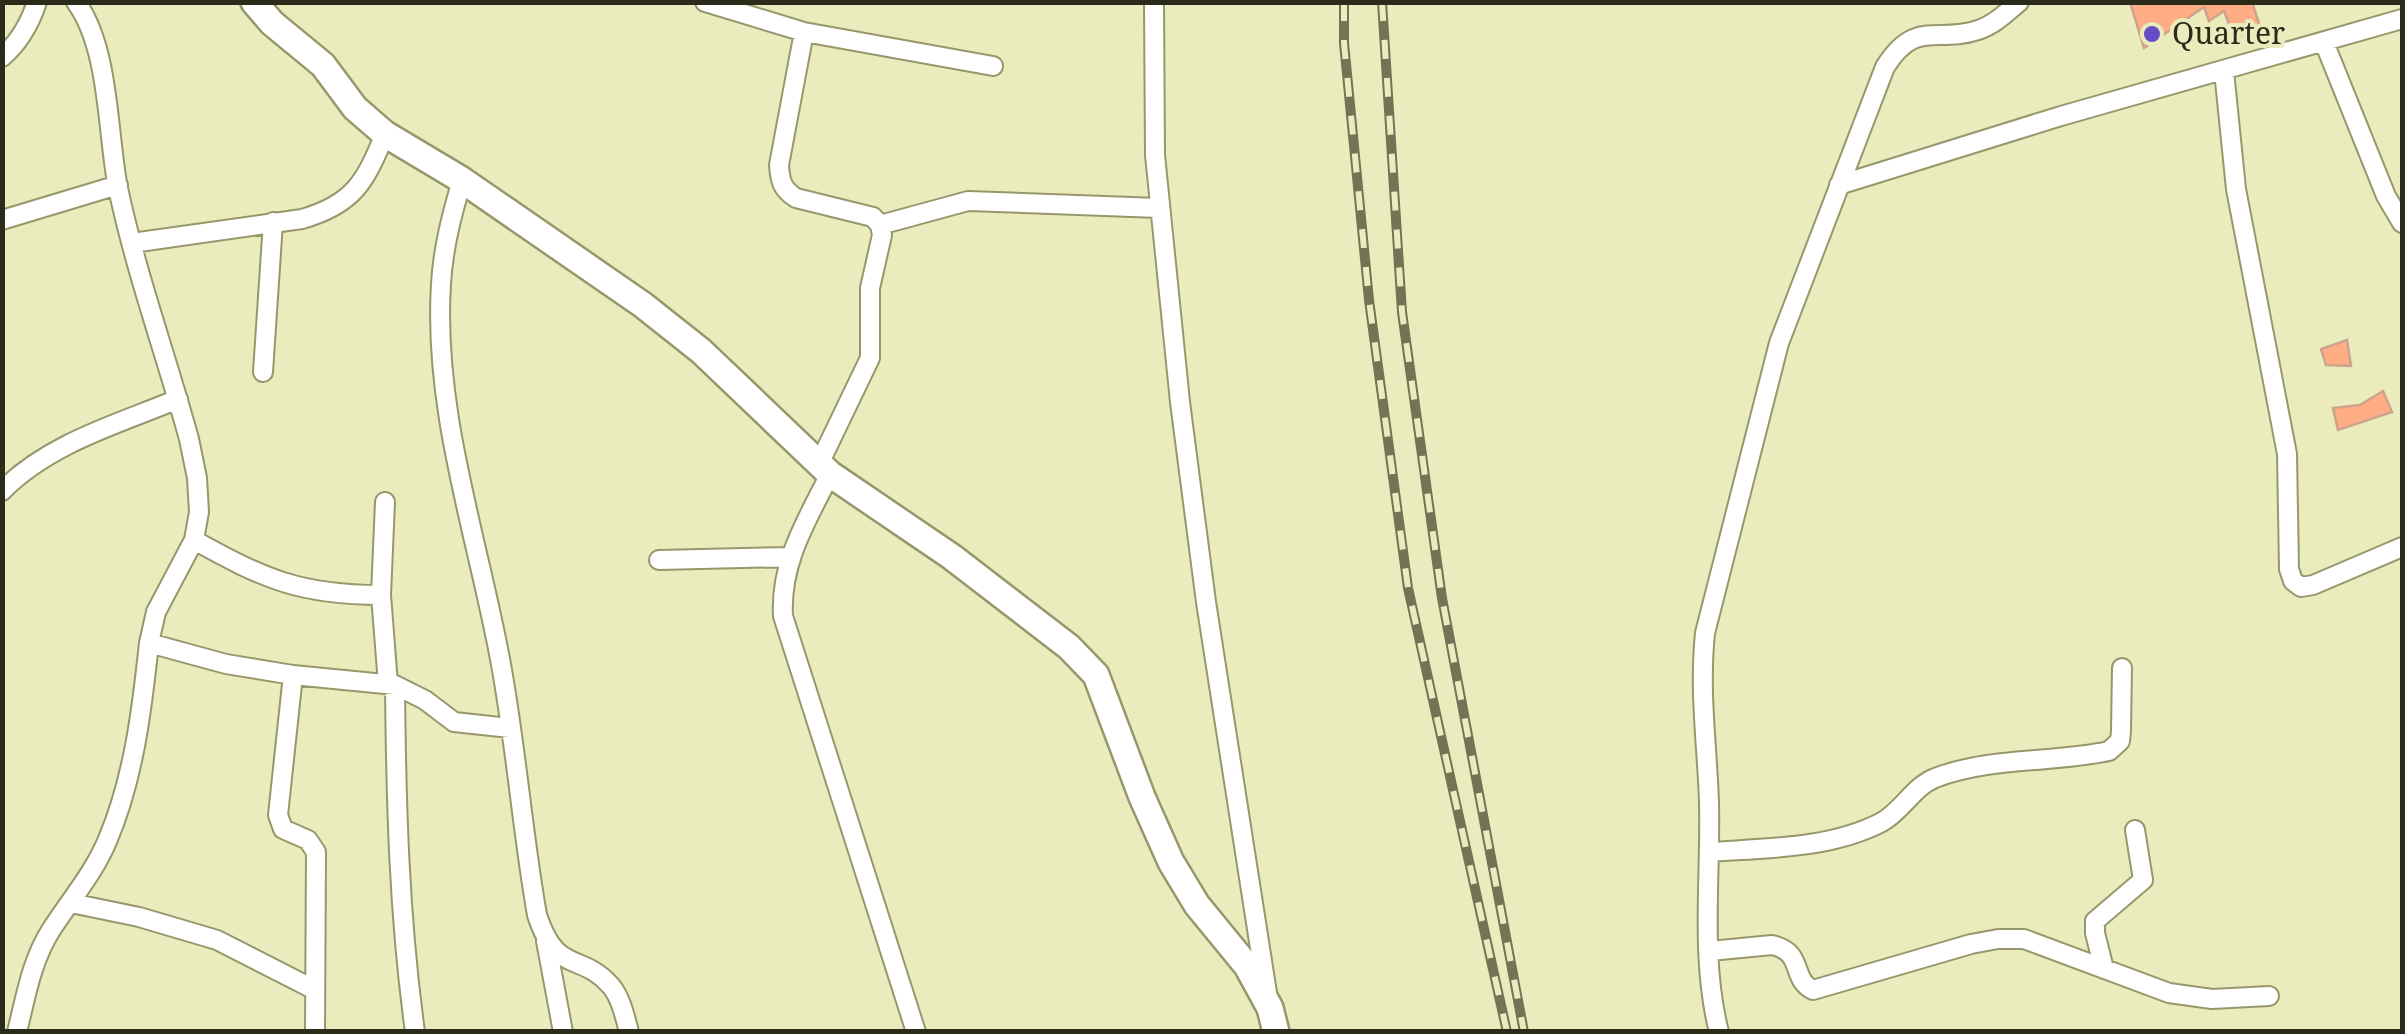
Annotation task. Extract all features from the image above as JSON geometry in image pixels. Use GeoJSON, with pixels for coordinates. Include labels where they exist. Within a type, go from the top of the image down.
{"type":"FeatureCollection","features":[{"type":"Feature","properties":{"kind":"main road"},"geometry":{"type":"LineString","coordinates":[[254,2],[272,23],[323,66],[355,108],[385,134],[462,180],[642,305],[686,339],[824,469],[952,557],[1069,647],[1096,675],[1171,862],[1196,905],[1248,966],[1273,1020]]}},
{"type":"Feature","properties":{"kind":"street"},"geometry":{"type":"LineString","coordinates":[[2,56],[30,21],[37,2]]}},
{"type":"Feature","properties":{"kind":"street"},"geometry":{"type":"LineString","coordinates":[[17,1032],[29,974],[50,931],[71,903],[108,838],[128,778],[156,612],[194,540],[199,512],[197,478],[178,399],[118,185],[94,44],[76,2]]}},
{"type":"Feature","properties":{"kind":"street"},"geometry":{"type":"LineString","coordinates":[[705,2],[804,32],[993,66]]}},
{"type":"Feature","properties":{"kind":"street"},"geometry":{"type":"LineString","coordinates":[[1154,2],[1160,208],[1180,402],[1206,602],[1273,1020]]}},
{"type":"Feature","properties":{"kind":"street"},"geometry":{"type":"LineString","coordinates":[[1719,1032],[1710,951],[1710,852],[1700,678],[1705,633],[1778,344],[1838,185],[1895,50],[1931,33],[1973,32],[1989,26],[2019,2]]}},
{"type":"Feature","properties":{"kind":"street"},"geometry":{"type":"LineString","coordinates":[[1838,185],[2061,116],[2402,19]]}},
{"type":"Feature","properties":{"kind":"street"},"geometry":{"type":"LineString","coordinates":[[804,32],[779,165],[780,180],[796,198],[865,214],[880,225],[882,235],[870,288],[870,358],[789,557],[781,587],[788,634],[916,1032]]}},
{"type":"Feature","properties":{"kind":"street"},"geometry":{"type":"LineString","coordinates":[[2324,42],[2386,196],[2402,222]]}},
{"type":"Feature","properties":{"kind":"street"},"geometry":{"type":"LineString","coordinates":[[2224,71],[2236,189],[2286,454],[2288,569],[2293,581],[2302,587],[2313,585],[2402,547]]}},
{"type":"Feature","properties":{"kind":"street"},"geometry":{"type":"LineString","coordinates":[[132,243],[326,212],[352,196],[368,175],[385,134]]}},
{"type":"Feature","properties":{"kind":"street"},"geometry":{"type":"LineString","coordinates":[[462,180],[448,229],[440,285],[451,438],[490,607],[518,768],[531,882],[564,1032]]}},
{"type":"Feature","properties":{"kind":"street"},"geometry":{"type":"LineString","coordinates":[[2,220],[118,185]]}},
{"type":"Feature","properties":{"kind":"street"},"geometry":{"type":"LineString","coordinates":[[880,225],[968,201],[1160,208]]}},
{"type":"Feature","properties":{"kind":"street"},"geometry":{"type":"LineString","coordinates":[[264,372],[273,222]]}},
{"type":"Feature","properties":{"kind":"street"},"geometry":{"type":"LineString","coordinates":[[2,491],[49,453],[178,399]]}},
{"type":"Feature","properties":{"kind":"street"},"geometry":{"type":"LineString","coordinates":[[385,502],[381,595],[392,684],[397,862],[415,1032]]}},
{"type":"Feature","properties":{"kind":"street"},"geometry":{"type":"LineString","coordinates":[[194,540],[252,573],[292,588],[337,595],[381,595]]}},
{"type":"Feature","properties":{"kind":"street"},"geometry":{"type":"LineString","coordinates":[[658,560],[789,557]]}},
{"type":"Feature","properties":{"kind":"street"},"geometry":{"type":"LineString","coordinates":[[149,643],[226,664],[292,675],[392,684],[424,700],[454,722],[510,728]]}},
{"type":"Feature","properties":{"kind":"street"},"geometry":{"type":"LineString","coordinates":[[1710,852],[1825,841],[1886,820],[1916,790],[1935,778],[1988,766],[2110,751],[2120,741],[2122,731],[2122,668]]}},
{"type":"Feature","properties":{"kind":"street"},"geometry":{"type":"LineString","coordinates":[[292,675],[278,816],[283,829],[308,840],[316,852],[315,1032]]}},
{"type":"Feature","properties":{"kind":"street"},"geometry":{"type":"LineString","coordinates":[[2104,969],[2095,921],[2143,880],[2136,830]]}},
{"type":"Feature","properties":{"kind":"street"},"geometry":{"type":"LineString","coordinates":[[71,903],[216,940],[315,990]]}},
{"type":"Feature","properties":{"kind":"street"},"geometry":{"type":"LineString","coordinates":[[1710,951],[1782,947],[1796,962],[1802,983],[1813,990],[1998,939],[2024,940],[2169,993],[2212,998],[2269,996]]}},
{"type":"Feature","properties":{"kind":"street"},"geometry":{"type":"LineString","coordinates":[[546,940],[562,957],[611,986],[629,1032]]}},
{"type":"Feature","properties":{"kind":"building"},"geometry":{"type":"Polygon","coordinates":[[[2130,2],[2252,2],[2261,29],[2234,37],[2224,11],[2209,21],[2204,7],[2144,48],[2130,2]]]}},
{"type":"Feature","properties":{"kind":"building"},"geometry":{"type":"Polygon","coordinates":[[[2347,340],[2351,366],[2326,365],[2321,349],[2347,340]]]}},
{"type":"Feature","properties":{"kind":"building"},"geometry":{"type":"Polygon","coordinates":[[[2383,391],[2392,412],[2338,430],[2333,408],[2360,405],[2383,391]]]}},
{"type":"Feature","properties":{"kind":"railway"},"geometry":{"type":"LineString","coordinates":[[1344,2],[1344,43],[1369,300],[1408,588],[1507,1032]]}},
{"type":"Feature","properties":{"kind":"railway"},"geometry":{"type":"LineString","coordinates":[[1382,2],[1402,312],[1442,598],[1524,1032]]}},
{"type":"Feature","properties":{"kind":"place","name":"Quarter"},"geometry":{"type":"Point","coordinates":[2152,34]}}]}
